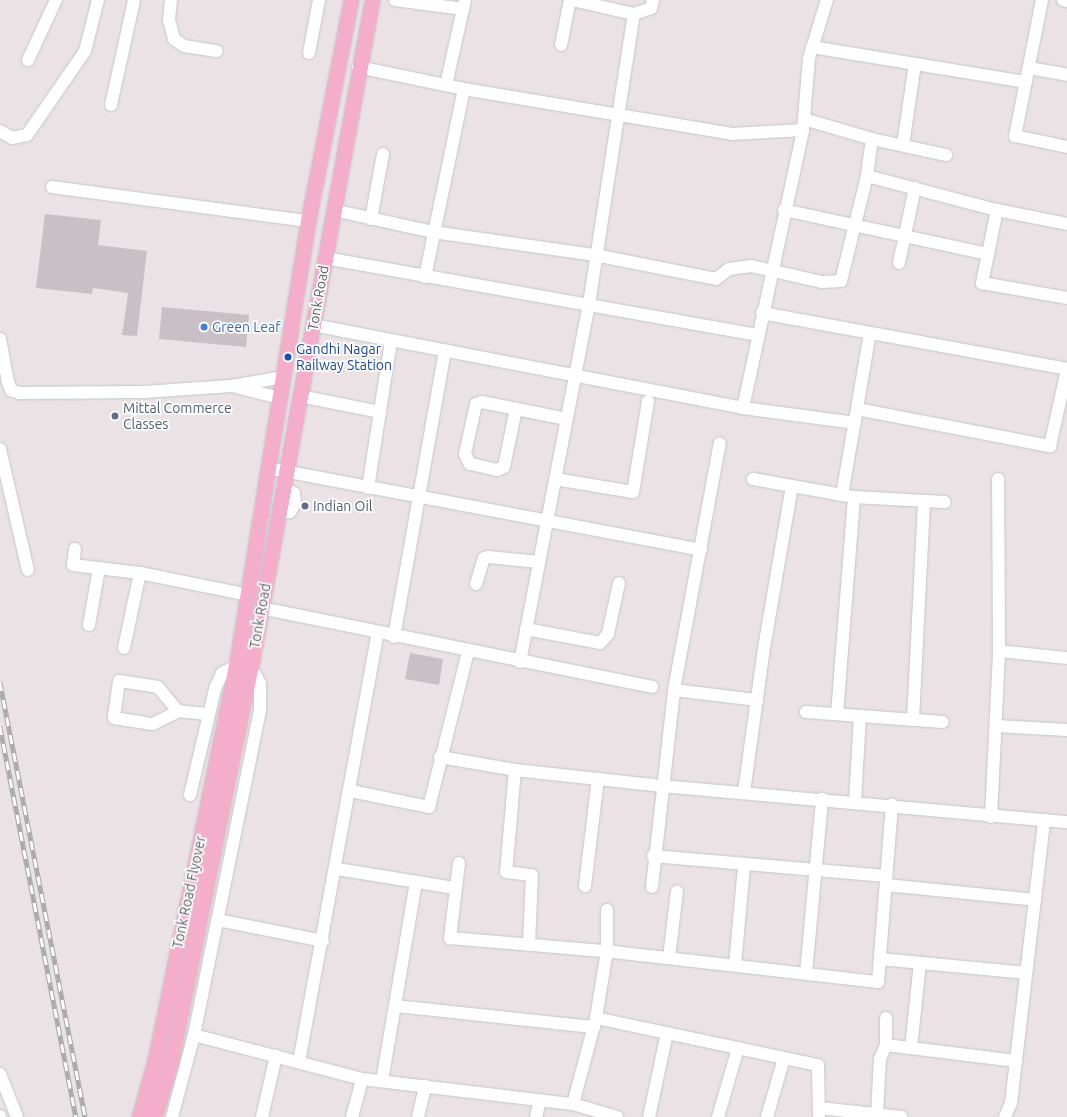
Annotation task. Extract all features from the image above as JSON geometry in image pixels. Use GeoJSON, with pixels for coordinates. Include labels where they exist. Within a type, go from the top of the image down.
{"type":"FeatureCollection","features":[{"type":"Feature","properties":{"kind":"main road","name":"Tonk Road"},"geometry":{"type":"LineString","coordinates":[[236,666],[308,222],[351,0]]}},
{"type":"Feature","properties":{"kind":"main road","name":"Tonk Road"},"geometry":{"type":"LineString","coordinates":[[251,666],[280,512],[282,488],[313,325],[358,67],[372,0]]}},
{"type":"Feature","properties":{"kind":"main road","name":"Tonk Road Flyover"},"geometry":{"type":"LineString","coordinates":[[154,1117],[171,1061],[238,689],[236,666]]}},
{"type":"Feature","properties":{"kind":"main road","name":"Tonk Road Flyover"},"geometry":{"type":"LineString","coordinates":[[139,1117],[155,1060],[238,689],[251,666]]}},
{"type":"Feature","properties":{"kind":"street"},"geometry":{"type":"LineString","coordinates":[[28,60],[56,0]]}},
{"type":"Feature","properties":{"kind":"street"},"geometry":{"type":"LineString","coordinates":[[0,132],[12,138],[27,135],[85,51],[98,0]]}},
{"type":"Feature","properties":{"kind":"street"},"geometry":{"type":"LineString","coordinates":[[111,105],[134,0]]}},
{"type":"Feature","properties":{"kind":"street"},"geometry":{"type":"LineString","coordinates":[[171,0],[169,20],[174,39],[184,46],[218,52]]}},
{"type":"Feature","properties":{"kind":"street"},"geometry":{"type":"LineString","coordinates":[[309,53],[319,0]]}},
{"type":"Feature","properties":{"kind":"street"},"geometry":{"type":"LineString","coordinates":[[395,0],[464,5],[446,85]]}},
{"type":"Feature","properties":{"kind":"street"},"geometry":{"type":"LineString","coordinates":[[561,45],[571,0],[634,14],[646,12],[653,0]]}},
{"type":"Feature","properties":{"kind":"street"},"geometry":{"type":"LineString","coordinates":[[743,408],[762,313],[773,271],[784,210],[804,124],[812,47],[827,0]]}},
{"type":"Feature","properties":{"kind":"street"},"geometry":{"type":"LineString","coordinates":[[1042,0],[1015,136],[1067,147]]}},
{"type":"Feature","properties":{"kind":"street"},"geometry":{"type":"LineString","coordinates":[[1063,0],[1067,1]]}},
{"type":"Feature","properties":{"kind":"street"},"geometry":{"type":"LineString","coordinates":[[520,662],[574,377],[590,304],[595,255],[634,14]]}},
{"type":"Feature","properties":{"kind":"street"},"geometry":{"type":"LineString","coordinates":[[812,47],[1026,82]]}},
{"type":"Feature","properties":{"kind":"street"},"geometry":{"type":"LineString","coordinates":[[903,145],[915,64]]}},
{"type":"Feature","properties":{"kind":"street"},"geometry":{"type":"LineString","coordinates":[[358,67],[464,89],[732,134],[804,124],[946,155]]}},
{"type":"Feature","properties":{"kind":"street"},"geometry":{"type":"LineString","coordinates":[[1029,68],[1067,75]]}},
{"type":"Feature","properties":{"kind":"street"},"geometry":{"type":"LineString","coordinates":[[425,277],[433,232],[464,89]]}},
{"type":"Feature","properties":{"kind":"street"},"geometry":{"type":"LineString","coordinates":[[333,210],[433,232],[595,255],[716,279],[729,269],[751,266],[822,282],[841,281],[856,226],[867,176],[872,139]]}},
{"type":"Feature","properties":{"kind":"street"},"geometry":{"type":"LineString","coordinates":[[371,219],[383,154]]}},
{"type":"Feature","properties":{"kind":"street"},"geometry":{"type":"LineString","coordinates":[[867,176],[997,210],[1067,224]]}},
{"type":"Feature","properties":{"kind":"street"},"geometry":{"type":"LineString","coordinates":[[52,187],[308,222]]}},
{"type":"Feature","properties":{"kind":"street"},"geometry":{"type":"LineString","coordinates":[[899,263],[914,188]]}},
{"type":"Feature","properties":{"kind":"street"},"geometry":{"type":"LineString","coordinates":[[784,210],[988,254]]}},
{"type":"Feature","properties":{"kind":"street"},"geometry":{"type":"LineString","coordinates":[[997,210],[982,283],[1067,298]]}},
{"type":"Feature","properties":{"kind":"street"},"geometry":{"type":"LineString","coordinates":[[325,258],[425,277],[590,304],[758,334]]}},
{"type":"Feature","properties":{"kind":"street"},"geometry":{"type":"LineString","coordinates":[[762,313],[1067,370],[1050,446],[857,409]]}},
{"type":"Feature","properties":{"kind":"street"},"geometry":{"type":"LineString","coordinates":[[313,325],[574,377],[743,408],[855,423]]}},
{"type":"Feature","properties":{"kind":"street"},"geometry":{"type":"LineString","coordinates":[[837,714],[848,496],[855,423],[870,333]]}},
{"type":"Feature","properties":{"kind":"street"},"geometry":{"type":"LineString","coordinates":[[0,339],[6,390],[30,393],[144,392],[232,386],[284,377]]}},
{"type":"Feature","properties":{"kind":"street"},"geometry":{"type":"LineString","coordinates":[[368,488],[391,341]]}},
{"type":"Feature","properties":{"kind":"street"},"geometry":{"type":"LineString","coordinates":[[394,637],[421,498],[445,352]]}},
{"type":"Feature","properties":{"kind":"street"},"geometry":{"type":"LineString","coordinates":[[232,386],[280,398]]}},
{"type":"Feature","properties":{"kind":"street"},"geometry":{"type":"LineString","coordinates":[[300,396],[380,412]]}},
{"type":"Feature","properties":{"kind":"street"},"geometry":{"type":"LineString","coordinates":[[555,479],[633,492],[648,401]]}},
{"type":"Feature","properties":{"kind":"street"},"geometry":{"type":"LineString","coordinates":[[516,409],[504,467],[497,470],[470,464],[465,454],[476,404],[516,409],[566,419]]}},
{"type":"Feature","properties":{"kind":"street"},"geometry":{"type":"LineString","coordinates":[[652,887],[653,856],[674,690],[720,443]]}},
{"type":"Feature","properties":{"kind":"street"},"geometry":{"type":"LineString","coordinates":[[0,449],[28,570]]}},
{"type":"Feature","properties":{"kind":"street"},"geometry":{"type":"LineString","coordinates":[[268,468],[701,550]]}},
{"type":"Feature","properties":{"kind":"street"},"geometry":{"type":"LineString","coordinates":[[754,478],[848,496],[924,502],[945,502]]}},
{"type":"Feature","properties":{"kind":"street"},"geometry":{"type":"LineString","coordinates":[[992,817],[999,651],[998,479]]}},
{"type":"Feature","properties":{"kind":"street"},"geometry":{"type":"LineString","coordinates":[[744,792],[756,700],[792,486]]}},
{"type":"Feature","properties":{"kind":"street"},"geometry":{"type":"LineString","coordinates":[[913,720],[924,502]]}},
{"type":"Feature","properties":{"kind":"street"},"geometry":{"type":"LineString","coordinates":[[75,549],[74,565],[140,573],[248,595]]}},
{"type":"Feature","properties":{"kind":"street"},"geometry":{"type":"LineString","coordinates":[[476,584],[488,556],[539,562]]}},
{"type":"Feature","properties":{"kind":"street"},"geometry":{"type":"LineString","coordinates":[[89,625],[99,568]]}},
{"type":"Feature","properties":{"kind":"street"},"geometry":{"type":"LineString","coordinates":[[124,648],[140,573]]}},
{"type":"Feature","properties":{"kind":"street"},"geometry":{"type":"LineString","coordinates":[[526,628],[600,643],[608,634],[619,583]]}},
{"type":"Feature","properties":{"kind":"street"},"geometry":{"type":"LineString","coordinates":[[261,608],[468,652],[652,686]]}},
{"type":"Feature","properties":{"kind":"street"},"geometry":{"type":"LineString","coordinates":[[299,1062],[337,869],[378,633]]}},
{"type":"Feature","properties":{"kind":"street"},"geometry":{"type":"LineString","coordinates":[[999,651],[1067,658]]}},
{"type":"Feature","properties":{"kind":"street"},"geometry":{"type":"LineString","coordinates":[[351,791],[428,807],[468,652]]}},
{"type":"Feature","properties":{"kind":"street"},"geometry":{"type":"LineString","coordinates":[[190,795],[210,714],[222,673],[236,666]]}},
{"type":"Feature","properties":{"kind":"street"},"geometry":{"type":"LineString","coordinates":[[172,1117],[194,1035],[260,710],[260,684],[251,666]]}},
{"type":"Feature","properties":{"kind":"street"},"geometry":{"type":"LineString","coordinates":[[178,711],[158,686],[119,680],[114,718],[153,724],[178,711],[210,714]]}},
{"type":"Feature","properties":{"kind":"street"},"geometry":{"type":"LineString","coordinates":[[674,690],[756,700]]}},
{"type":"Feature","properties":{"kind":"street"},"geometry":{"type":"LineString","coordinates":[[806,712],[943,722]]}},
{"type":"Feature","properties":{"kind":"street"},"geometry":{"type":"LineString","coordinates":[[855,802],[860,716]]}},
{"type":"Feature","properties":{"kind":"street"},"geometry":{"type":"LineString","coordinates":[[996,726],[1067,730]]}},
{"type":"Feature","properties":{"kind":"street"},"geometry":{"type":"LineString","coordinates":[[440,757],[515,770],[662,786],[892,805],[992,817],[1067,822]]}},
{"type":"Feature","properties":{"kind":"street"},"geometry":{"type":"LineString","coordinates":[[515,770],[506,872],[532,875],[529,945]]}},
{"type":"Feature","properties":{"kind":"street"},"geometry":{"type":"LineString","coordinates":[[585,886],[598,779]]}},
{"type":"Feature","properties":{"kind":"street"},"geometry":{"type":"LineString","coordinates":[[806,973],[822,799]]}},
{"type":"Feature","properties":{"kind":"street"},"geometry":{"type":"LineString","coordinates":[[459,863],[454,888],[450,938],[607,951],[878,982],[892,805]]}},
{"type":"Feature","properties":{"kind":"street"},"geometry":{"type":"LineString","coordinates":[[1005,1117],[1011,1102],[1044,820]]}},
{"type":"Feature","properties":{"kind":"street"},"geometry":{"type":"LineString","coordinates":[[653,856],[886,880],[1035,900]]}},
{"type":"Feature","properties":{"kind":"street"},"geometry":{"type":"LineString","coordinates":[[735,965],[744,866]]}},
{"type":"Feature","properties":{"kind":"street"},"geometry":{"type":"LineString","coordinates":[[337,869],[454,888]]}},
{"type":"Feature","properties":{"kind":"street"},"geometry":{"type":"LineString","coordinates":[[382,1081],[416,883]]}},
{"type":"Feature","properties":{"kind":"street"},"geometry":{"type":"LineString","coordinates":[[669,958],[677,891]]}},
{"type":"Feature","properties":{"kind":"street"},"geometry":{"type":"LineString","coordinates":[[573,1104],[595,1023],[607,951],[607,910]]}},
{"type":"Feature","properties":{"kind":"street"},"geometry":{"type":"LineString","coordinates":[[218,920],[323,941]]}},
{"type":"Feature","properties":{"kind":"street"},"geometry":{"type":"LineString","coordinates":[[880,959],[1026,973]]}},
{"type":"Feature","properties":{"kind":"street"},"geometry":{"type":"LineString","coordinates":[[911,1048],[920,963]]}},
{"type":"Feature","properties":{"kind":"street"},"geometry":{"type":"LineString","coordinates":[[396,1006],[595,1023],[667,1033],[818,1065],[819,1113],[876,1114],[902,1117]]}},
{"type":"Feature","properties":{"kind":"street"},"geometry":{"type":"LineString","coordinates":[[876,1114],[880,1059],[886,1046],[886,1018]]}},
{"type":"Feature","properties":{"kind":"street"},"geometry":{"type":"LineString","coordinates":[[649,1117],[667,1033]]}},
{"type":"Feature","properties":{"kind":"street"},"geometry":{"type":"LineString","coordinates":[[194,1035],[362,1079],[573,1104],[614,1117]]}},
{"type":"Feature","properties":{"kind":"street"},"geometry":{"type":"LineString","coordinates":[[886,1046],[1016,1061]]}},
{"type":"Feature","properties":{"kind":"street"},"geometry":{"type":"LineString","coordinates":[[718,1117],[738,1048]]}},
{"type":"Feature","properties":{"kind":"street"},"geometry":{"type":"LineString","coordinates":[[262,1117],[276,1056]]}},
{"type":"Feature","properties":{"kind":"street"},"geometry":{"type":"LineString","coordinates":[[767,1117],[784,1058]]}},
{"type":"Feature","properties":{"kind":"street"},"geometry":{"type":"LineString","coordinates":[[0,1074],[17,1117]]}},
{"type":"Feature","properties":{"kind":"street"},"geometry":{"type":"LineString","coordinates":[[352,1117],[362,1079]]}},
{"type":"Feature","properties":{"kind":"street"},"geometry":{"type":"LineString","coordinates":[[418,1117],[425,1086]]}},
{"type":"Feature","properties":{"kind":"street"},"geometry":{"type":"LineString","coordinates":[[536,1117],[540,1100]]}},
{"type":"Feature","properties":{"kind":"building"},"geometry":{"type":"Polygon","coordinates":[[[45,214],[101,220],[98,245],[147,251],[137,336],[122,335],[128,293],[93,288],[92,294],[36,288],[45,214]]]}},
{"type":"Feature","properties":{"kind":"building","name":"Green Leaf"},"geometry":{"type":"Polygon","coordinates":[[[162,307],[249,315],[246,347],[159,339],[162,307]]]}},
{"type":"Feature","properties":{"kind":"building"},"geometry":{"type":"Polygon","coordinates":[[[410,653],[443,659],[439,685],[405,679],[410,653]]]}},
{"type":"Feature","properties":{"kind":"railway"},"geometry":{"type":"LineString","coordinates":[[0,682],[85,1117]]}},
{"type":"Feature","properties":{"kind":"railway"},"geometry":{"type":"LineString","coordinates":[[0,726],[76,1117]]}},
{"type":"Feature","properties":{"kind":"place","name":"Green Leaf"},"geometry":{"type":"Point","coordinates":[204,327]}},
{"type":"Feature","properties":{"kind":"place","name":"Gandhi Nagar Railway Station"},"geometry":{"type":"Point","coordinates":[288,357]}},
{"type":"Feature","properties":{"kind":"place","name":"Mittal Commerce Classes"},"geometry":{"type":"Point","coordinates":[115,416]}},
{"type":"Feature","properties":{"kind":"place","name":"Indian Oil"},"geometry":{"type":"Point","coordinates":[305,506]}}]}
